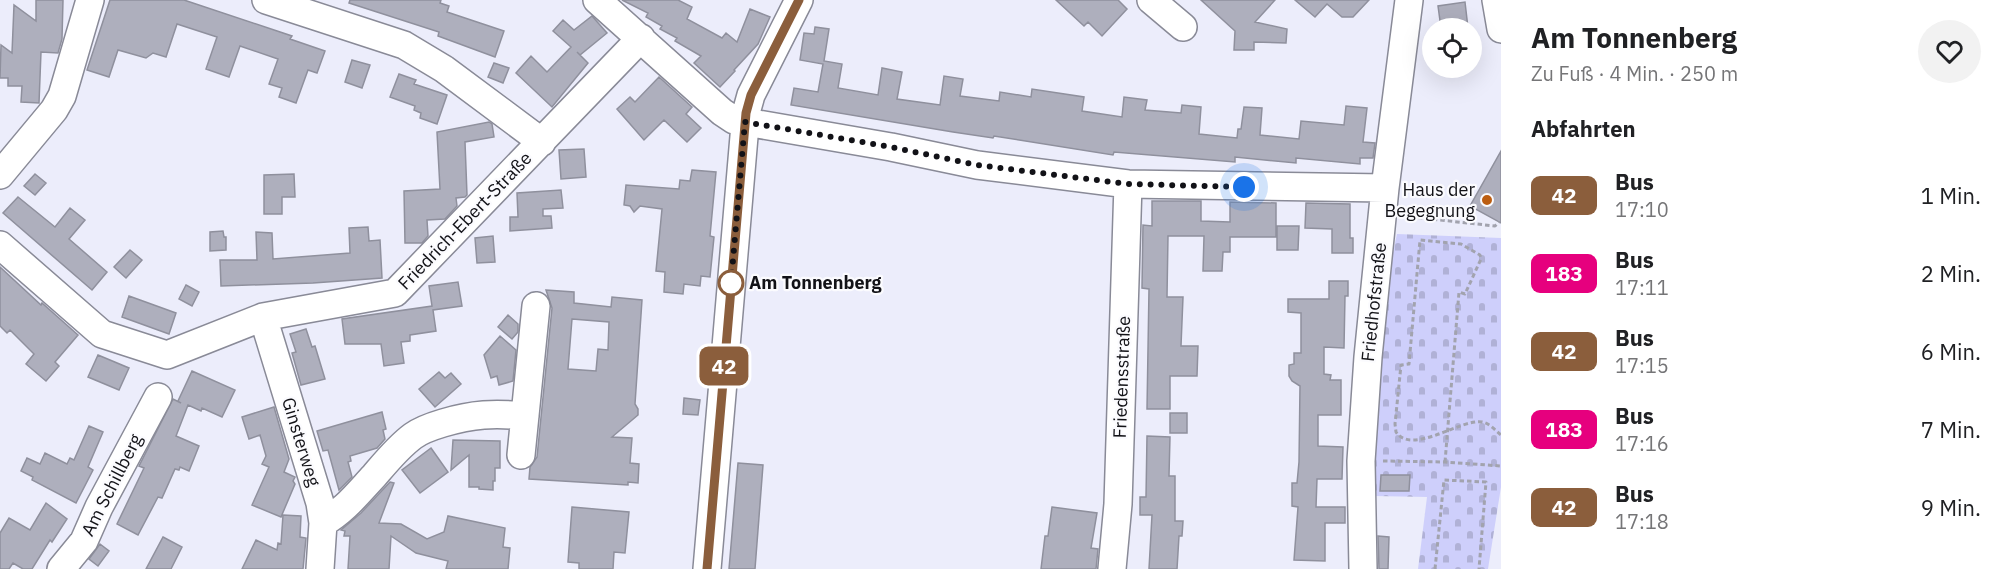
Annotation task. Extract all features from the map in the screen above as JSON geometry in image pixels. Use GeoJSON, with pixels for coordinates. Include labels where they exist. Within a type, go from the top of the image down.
{"type":"FeatureCollection","features":[{"type":"Feature","properties":{"kind":"street"},"geometry":{"type":"LineString","coordinates":[[0,176],[54,110],[62,96],[90,0]]}},
{"type":"Feature","properties":{"kind":"street"},"geometry":{"type":"LineString","coordinates":[[266,0],[404,45],[453,75],[542,142]]}},
{"type":"Feature","properties":{"kind":"street"},"geometry":{"type":"LineString","coordinates":[[597,0],[722,112],[734,120],[891,147],[977,165],[1128,184],[1384,201]]}},
{"type":"Feature","properties":{"kind":"street"},"geometry":{"type":"LineString","coordinates":[[707,569],[745,122],[751,95],[799,0]]}},
{"type":"Feature","properties":{"kind":"street"},"geometry":{"type":"LineString","coordinates":[[1151,0],[1184,27]]}},
{"type":"Feature","properties":{"kind":"street","name":"Friedhofstraße"},"geometry":{"type":"LineString","coordinates":[[1363,569],[1361,461],[1368,357],[1408,0]]}},
{"type":"Feature","properties":{"kind":"street"},"geometry":{"type":"LineString","coordinates":[[1496,0],[1501,29]]}},
{"type":"Feature","properties":{"kind":"street","name":"Friedrich-Ebert-Straße"},"geometry":{"type":"LineString","coordinates":[[0,245],[102,334],[167,355],[263,317],[395,293],[641,38]]}},
{"type":"Feature","properties":{"kind":"street","name":"Friedensstraße"},"geometry":{"type":"LineString","coordinates":[[1112,569],[1118,504],[1128,184]]}},
{"type":"Feature","properties":{"kind":"street"},"geometry":{"type":"LineString","coordinates":[[521,455],[536,306]]}},
{"type":"Feature","properties":{"kind":"street","name":"Ginsterweg"},"geometry":{"type":"LineString","coordinates":[[263,317],[320,503],[323,523],[320,569]]}},
{"type":"Feature","properties":{"kind":"street","name":"Am Schillberg"},"geometry":{"type":"LineString","coordinates":[[60,569],[84,542],[99,507],[158,397]]}},
{"type":"Feature","properties":{"kind":"street"},"geometry":{"type":"LineString","coordinates":[[323,523],[336,516],[415,435],[437,425],[467,416],[485,413],[525,416]]}},
{"type":"Feature","properties":{"kind":"path"},"geometry":{"type":"LineString","coordinates":[[1384,201],[1495,226],[1499,222]]}},
{"type":"Feature","properties":{"kind":"path"},"geometry":{"type":"LineString","coordinates":[[1445,462],[1447,432],[1459,292],[1465,294],[1481,259],[1480,255],[1461,244],[1420,240],[1409,364],[1401,365],[1396,432],[1403,438],[1413,440],[1447,432],[1469,423],[1482,422],[1501,435]]}},
{"type":"Feature","properties":{"kind":"path"},"geometry":{"type":"LineString","coordinates":[[1361,461],[1445,462],[1501,466]]}},
{"type":"Feature","properties":{"kind":"path"},"geometry":{"type":"LineString","coordinates":[[1435,569],[1444,480],[1486,482],[1479,569]]}},
{"type":"Feature","properties":{"kind":"green space"},"geometry":{"type":"Polygon","coordinates":[[[1397,234],[1501,238],[1501,487],[1488,569],[1418,569],[1427,497],[1374,496],[1383,298],[1397,234]]]}},
{"type":"Feature","properties":{"kind":"building"},"geometry":{"type":"Polygon","coordinates":[[[36,0],[63,0],[62,39],[58,53],[41,52],[39,103],[21,102],[22,86],[8,86],[8,78],[0,78],[1,45],[12,53],[14,5],[36,21],[36,0]]]}},
{"type":"Feature","properties":{"kind":"building"},"geometry":{"type":"Polygon","coordinates":[[[110,0],[184,0],[292,36],[290,39],[325,51],[317,73],[308,70],[296,103],[279,97],[282,88],[269,84],[278,59],[240,46],[229,77],[206,69],[217,37],[177,24],[166,57],[153,53],[146,58],[118,50],[109,77],[87,70],[110,0]]]}},
{"type":"Feature","properties":{"kind":"building"},"geometry":{"type":"Polygon","coordinates":[[[350,0],[441,0],[440,3],[449,6],[447,12],[504,31],[495,57],[438,36],[439,32],[349,3],[350,0]]]}},
{"type":"Feature","properties":{"kind":"building"},"geometry":{"type":"Polygon","coordinates":[[[622,0],[678,0],[692,7],[687,19],[722,38],[726,33],[737,42],[750,9],[770,17],[758,44],[720,87],[694,63],[701,56],[675,41],[677,38],[660,29],[662,26],[646,17],[648,13],[622,0]]]}},
{"type":"Feature","properties":{"kind":"building"},"geometry":{"type":"Polygon","coordinates":[[[1056,0],[1118,0],[1127,9],[1102,36],[1088,22],[1084,26],[1056,0]]]}},
{"type":"Feature","properties":{"kind":"building"},"geometry":{"type":"Polygon","coordinates":[[[1201,0],[1275,0],[1255,22],[1287,29],[1286,43],[1254,42],[1254,50],[1234,50],[1235,31],[1201,0]]]}},
{"type":"Feature","properties":{"kind":"building"},"geometry":{"type":"Polygon","coordinates":[[[1295,0],[1369,0],[1353,17],[1342,17],[1327,4],[1315,17],[1295,0]]]}},
{"type":"Feature","properties":{"kind":"building"},"geometry":{"type":"Polygon","coordinates":[[[1465,2],[1467,18],[1440,18],[1438,6],[1465,2]]]}},
{"type":"Feature","properties":{"kind":"building"},"geometry":{"type":"Polygon","coordinates":[[[592,16],[607,33],[580,55],[588,63],[552,107],[516,73],[531,56],[547,72],[571,47],[553,31],[563,20],[574,30],[592,16]]]}},
{"type":"Feature","properties":{"kind":"building"},"geometry":{"type":"Polygon","coordinates":[[[815,27],[829,29],[824,61],[842,64],[838,88],[878,95],[882,68],[902,72],[897,99],[940,105],[944,76],[963,79],[960,96],[999,101],[1000,92],[1031,97],[1032,89],[1084,97],[1082,111],[1122,117],[1124,97],[1147,100],[1145,110],[1181,113],[1182,105],[1201,107],[1199,134],[1237,138],[1238,129],[1241,129],[1244,107],[1262,108],[1260,135],[1299,139],[1301,121],[1344,125],[1346,106],[1367,108],[1363,142],[1375,143],[1373,158],[1360,158],[1360,164],[1296,158],[1296,163],[1235,157],[1235,162],[1114,152],[1113,155],[994,136],[993,138],[953,132],[791,105],[794,88],[818,92],[823,64],[800,60],[804,33],[814,34],[815,27]]]}},
{"type":"Feature","properties":{"kind":"building"},"geometry":{"type":"Polygon","coordinates":[[[352,60],[370,65],[362,88],[345,82],[352,60]]]}},
{"type":"Feature","properties":{"kind":"building"},"geometry":{"type":"Polygon","coordinates":[[[494,63],[509,68],[503,83],[488,77],[494,63]]]}},
{"type":"Feature","properties":{"kind":"building"},"geometry":{"type":"Polygon","coordinates":[[[399,74],[416,80],[414,84],[447,95],[437,124],[420,118],[421,113],[414,110],[415,106],[390,97],[399,74]]]}},
{"type":"Feature","properties":{"kind":"building"},"geometry":{"type":"Polygon","coordinates":[[[659,77],[692,107],[686,114],[701,128],[687,142],[664,120],[644,140],[617,109],[630,97],[635,102],[659,77]]]}},
{"type":"Feature","properties":{"kind":"building"},"geometry":{"type":"Polygon","coordinates":[[[489,122],[492,124],[494,137],[465,142],[467,195],[456,198],[457,206],[445,219],[427,220],[428,236],[422,243],[405,243],[404,191],[440,189],[437,132],[489,122]]]}},
{"type":"Feature","properties":{"kind":"building"},"geometry":{"type":"Polygon","coordinates":[[[584,149],[586,177],[561,179],[559,150],[584,149]]]}},
{"type":"Feature","properties":{"kind":"building","name":"Haus der Begegnung"},"geometry":{"type":"Polygon","coordinates":[[[1501,151],[1501,223],[1470,206],[1501,151]]]}},
{"type":"Feature","properties":{"kind":"building"},"geometry":{"type":"Polygon","coordinates":[[[692,170],[716,172],[710,236],[714,237],[710,277],[701,276],[700,286],[684,284],[683,294],[664,292],[665,272],[656,271],[662,209],[640,206],[634,212],[630,206],[624,205],[626,185],[679,189],[680,180],[690,181],[692,170]]]}},
{"type":"Feature","properties":{"kind":"building"},"geometry":{"type":"Polygon","coordinates":[[[35,174],[46,183],[35,195],[24,186],[35,174]]]}},
{"type":"Feature","properties":{"kind":"building"},"geometry":{"type":"Polygon","coordinates":[[[294,174],[295,197],[282,197],[282,214],[264,214],[264,175],[294,174]]]}},
{"type":"Feature","properties":{"kind":"building"},"geometry":{"type":"Polygon","coordinates":[[[561,190],[563,208],[543,209],[543,216],[551,216],[552,228],[510,231],[510,217],[518,217],[517,193],[561,190]]]}},
{"type":"Feature","properties":{"kind":"building"},"geometry":{"type":"Polygon","coordinates":[[[18,197],[55,227],[70,208],[85,220],[69,239],[107,272],[92,290],[3,213],[18,197]]]}},
{"type":"Feature","properties":{"kind":"building"},"geometry":{"type":"Polygon","coordinates":[[[1152,201],[1201,201],[1201,221],[1230,222],[1230,202],[1276,203],[1276,237],[1230,237],[1230,252],[1223,252],[1222,271],[1203,271],[1204,236],[1168,236],[1167,297],[1183,297],[1181,346],[1198,346],[1197,376],[1170,376],[1170,409],[1147,409],[1149,289],[1142,288],[1143,225],[1152,226],[1152,201]]]}},
{"type":"Feature","properties":{"kind":"building"},"geometry":{"type":"Polygon","coordinates":[[[1306,203],[1350,204],[1350,238],[1353,238],[1353,253],[1332,253],[1332,229],[1305,228],[1306,203]]]}},
{"type":"Feature","properties":{"kind":"building"},"geometry":{"type":"Polygon","coordinates":[[[1277,226],[1299,226],[1298,250],[1277,250],[1277,226]]]}},
{"type":"Feature","properties":{"kind":"building"},"geometry":{"type":"Polygon","coordinates":[[[368,227],[369,241],[380,240],[382,278],[221,286],[220,260],[257,260],[256,232],[272,233],[273,259],[350,253],[349,228],[368,227]]]}},
{"type":"Feature","properties":{"kind":"building"},"geometry":{"type":"Polygon","coordinates":[[[223,231],[226,237],[226,250],[210,251],[210,232],[223,231]]]}},
{"type":"Feature","properties":{"kind":"building"},"geometry":{"type":"Polygon","coordinates":[[[493,236],[495,262],[477,263],[475,238],[493,236]]]}},
{"type":"Feature","properties":{"kind":"building"},"geometry":{"type":"Polygon","coordinates":[[[130,250],[142,260],[126,278],[114,267],[130,250]]]}},
{"type":"Feature","properties":{"kind":"building"},"geometry":{"type":"Polygon","coordinates":[[[0,267],[78,335],[55,362],[59,366],[46,381],[26,364],[34,354],[10,330],[7,333],[0,326],[0,267]]]}},
{"type":"Feature","properties":{"kind":"building"},"geometry":{"type":"Polygon","coordinates":[[[1329,281],[1348,281],[1348,296],[1345,296],[1344,348],[1324,347],[1324,374],[1331,375],[1330,380],[1341,380],[1341,415],[1318,415],[1318,446],[1343,447],[1342,479],[1317,479],[1316,507],[1345,507],[1345,523],[1325,523],[1325,561],[1294,560],[1298,507],[1292,506],[1292,483],[1297,483],[1299,462],[1300,386],[1289,376],[1289,365],[1294,364],[1294,353],[1301,353],[1301,313],[1288,312],[1288,299],[1329,299],[1329,281]]]}},
{"type":"Feature","properties":{"kind":"building"},"geometry":{"type":"Polygon","coordinates":[[[458,282],[462,306],[433,310],[436,331],[410,335],[410,341],[401,342],[404,363],[384,366],[381,344],[345,344],[342,319],[432,306],[429,286],[458,282]]]}},
{"type":"Feature","properties":{"kind":"building"},"geometry":{"type":"Polygon","coordinates":[[[186,285],[199,292],[192,306],[179,299],[186,285]]]}},
{"type":"Feature","properties":{"kind":"building"},"geometry":{"type":"Polygon","coordinates":[[[546,290],[574,292],[574,303],[611,307],[612,297],[642,300],[635,404],[638,415],[612,437],[632,438],[630,463],[639,464],[638,483],[628,482],[628,485],[529,479],[530,467],[537,457],[552,308],[546,290]],[[572,319],[568,369],[596,371],[598,349],[608,350],[609,322],[572,319]]]}},
{"type":"Feature","properties":{"kind":"building"},"geometry":{"type":"Polygon","coordinates":[[[129,296],[176,313],[169,334],[122,317],[129,296]]]}},
{"type":"Feature","properties":{"kind":"building"},"geometry":{"type":"Polygon","coordinates":[[[508,315],[518,324],[518,332],[512,339],[498,327],[508,315]]]}},
{"type":"Feature","properties":{"kind":"building"},"geometry":{"type":"Polygon","coordinates":[[[306,329],[312,347],[315,346],[325,379],[301,385],[292,353],[296,352],[290,334],[306,329]]]}},
{"type":"Feature","properties":{"kind":"building"},"geometry":{"type":"Polygon","coordinates":[[[500,336],[516,350],[513,381],[499,385],[497,376],[491,378],[484,355],[500,336]]]}},
{"type":"Feature","properties":{"kind":"building"},"geometry":{"type":"Polygon","coordinates":[[[98,355],[129,368],[119,390],[88,377],[98,355]]]}},
{"type":"Feature","properties":{"kind":"building"},"geometry":{"type":"Polygon","coordinates":[[[192,371],[235,390],[222,417],[202,408],[201,411],[188,405],[176,436],[199,446],[189,471],[180,467],[179,470],[175,469],[162,498],[158,497],[138,535],[117,524],[144,468],[139,466],[173,399],[181,403],[178,401],[192,371]]]}},
{"type":"Feature","properties":{"kind":"building"},"geometry":{"type":"Polygon","coordinates":[[[439,372],[445,378],[451,373],[461,384],[435,407],[419,389],[439,372]]]}},
{"type":"Feature","properties":{"kind":"building"},"geometry":{"type":"Polygon","coordinates":[[[684,398],[700,400],[698,415],[683,414],[684,398]]]}},
{"type":"Feature","properties":{"kind":"building"},"geometry":{"type":"Polygon","coordinates":[[[274,407],[289,459],[284,472],[295,477],[293,481],[295,484],[281,517],[252,505],[269,467],[262,464],[266,456],[260,435],[249,439],[242,417],[274,407]]]}},
{"type":"Feature","properties":{"kind":"building"},"geometry":{"type":"Polygon","coordinates":[[[382,412],[386,429],[383,430],[385,439],[377,448],[350,456],[351,461],[348,462],[352,477],[339,490],[328,450],[323,451],[317,431],[382,412]]]}},
{"type":"Feature","properties":{"kind":"building"},"geometry":{"type":"Polygon","coordinates":[[[1170,413],[1187,413],[1187,433],[1170,433],[1170,413]]]}},
{"type":"Feature","properties":{"kind":"building"},"geometry":{"type":"Polygon","coordinates":[[[89,426],[103,432],[88,467],[93,470],[76,503],[32,480],[33,477],[21,471],[27,458],[40,464],[45,453],[67,464],[70,458],[74,460],[89,426]]]}},
{"type":"Feature","properties":{"kind":"building"},"geometry":{"type":"Polygon","coordinates":[[[1147,436],[1170,437],[1169,476],[1175,476],[1175,521],[1183,521],[1182,536],[1179,536],[1177,569],[1149,569],[1152,515],[1140,515],[1140,497],[1146,497],[1147,436]]]}},
{"type":"Feature","properties":{"kind":"building"},"geometry":{"type":"Polygon","coordinates":[[[453,440],[500,441],[500,468],[495,468],[493,490],[469,487],[469,455],[451,470],[453,440]]]}},
{"type":"Feature","properties":{"kind":"building"},"geometry":{"type":"Polygon","coordinates":[[[431,448],[448,472],[420,493],[402,470],[431,448]]]}},
{"type":"Feature","properties":{"kind":"building"},"geometry":{"type":"Polygon","coordinates":[[[738,463],[763,465],[755,569],[729,569],[738,463]]]}},
{"type":"Feature","properties":{"kind":"building"},"geometry":{"type":"Polygon","coordinates":[[[1381,475],[1410,475],[1409,491],[1380,491],[1381,475]]]}},
{"type":"Feature","properties":{"kind":"building"},"geometry":{"type":"Polygon","coordinates":[[[390,482],[394,483],[379,523],[401,524],[427,539],[444,532],[448,516],[505,528],[503,547],[510,548],[508,569],[446,569],[448,561],[416,553],[391,536],[389,569],[348,569],[350,536],[344,536],[345,531],[341,530],[361,513],[390,482]]]}},
{"type":"Feature","properties":{"kind":"building"},"geometry":{"type":"Polygon","coordinates":[[[46,503],[67,519],[52,542],[50,540],[32,569],[23,569],[13,563],[9,569],[0,569],[0,533],[9,518],[30,530],[46,503]]]}},
{"type":"Feature","properties":{"kind":"building"},"geometry":{"type":"Polygon","coordinates":[[[572,507],[629,512],[625,553],[614,552],[613,569],[579,569],[579,563],[568,562],[572,507]]]}},
{"type":"Feature","properties":{"kind":"building"},"geometry":{"type":"Polygon","coordinates":[[[1052,507],[1097,513],[1091,548],[1098,549],[1096,569],[1041,569],[1045,536],[1048,536],[1052,507]]]}},
{"type":"Feature","properties":{"kind":"building"},"geometry":{"type":"Polygon","coordinates":[[[283,515],[301,516],[300,537],[306,538],[303,569],[242,569],[256,540],[277,550],[278,543],[281,544],[283,515]]]}},
{"type":"Feature","properties":{"kind":"building"},"geometry":{"type":"Polygon","coordinates":[[[1378,536],[1389,537],[1388,569],[1379,569],[1378,536]]]}},
{"type":"Feature","properties":{"kind":"building"},"geometry":{"type":"Polygon","coordinates":[[[163,537],[182,547],[171,569],[146,569],[163,537]]]}},
{"type":"Feature","properties":{"kind":"building"},"geometry":{"type":"Polygon","coordinates":[[[100,544],[109,551],[98,566],[89,559],[100,544]]]}},
{"type":"Feature","properties":{"kind":"bus line","name":"42"},"geometry":{"type":"LineString","coordinates":[[707,569],[746,113],[751,95],[799,0]]}},
{"type":"Feature","properties":{"kind":"place","name":"Haus der Begegnung"},"geometry":{"type":"Point","coordinates":[1487,200]}},
{"type":"Feature","properties":{"kind":"place","name":"Am Tonnenberg"},"geometry":{"type":"Point","coordinates":[731,283]}},
{"type":"Feature","properties":{"kind":"route"},"geometry":{"type":"LineString","coordinates":[[731,283],[745,122],[891,147],[977,165],[1150,186],[1244,187]]}}]}
